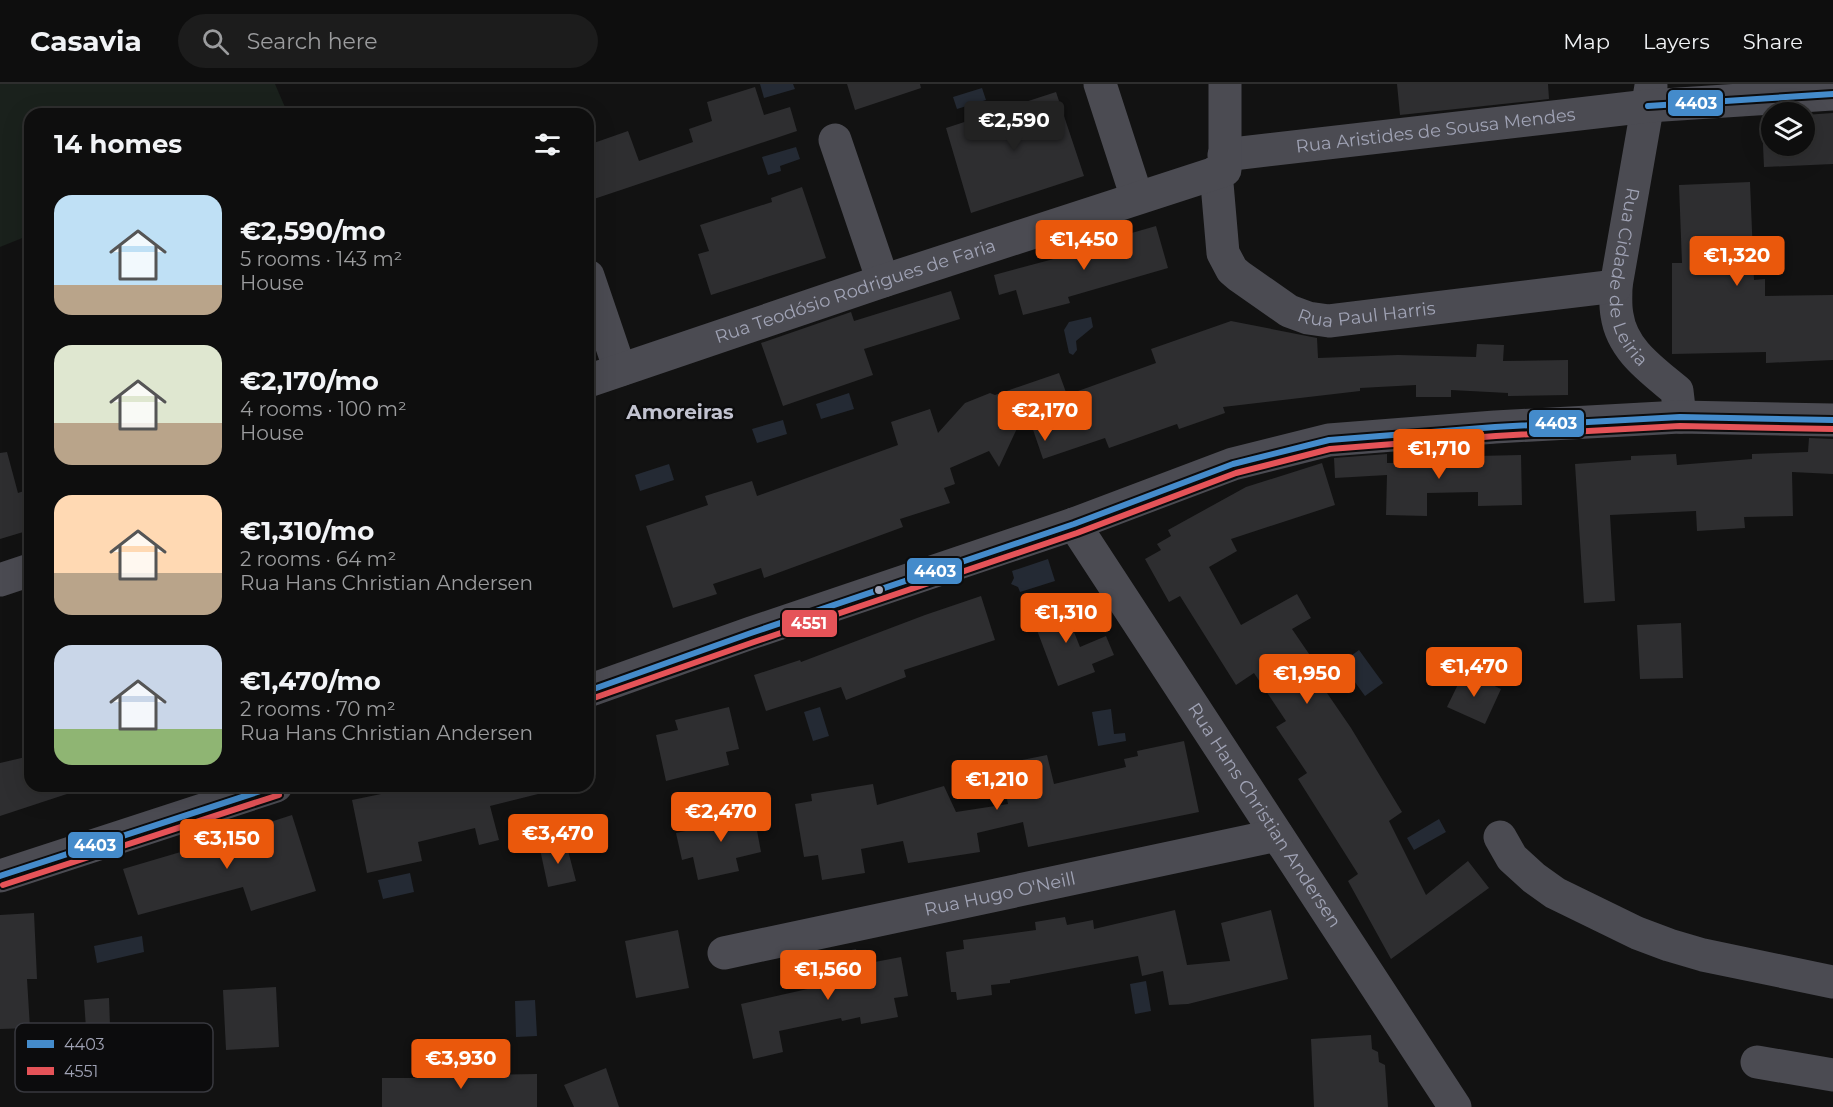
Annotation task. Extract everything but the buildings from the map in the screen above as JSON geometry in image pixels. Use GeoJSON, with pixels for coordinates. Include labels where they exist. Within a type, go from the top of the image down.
{"type":"FeatureCollection","features":[{"type":"Feature","properties":{"kind":"street"},"geometry":{"type":"LineString","coordinates":[[1100,84],[1137,198]]}},
{"type":"Feature","properties":{"kind":"street","name":"Rua Paul Harris"},"geometry":{"type":"LineString","coordinates":[[1225,84],[1222,166],[1223,253],[1226,262],[1239,276],[1289,311],[1308,318],[1329,321],[1616,286]]}},
{"type":"Feature","properties":{"kind":"street","name":"Rua Aristides de Sousa Mendes"},"geometry":{"type":"LineString","coordinates":[[1222,166],[1650,95],[1833,94]]}},
{"type":"Feature","properties":{"kind":"street","name":"Rua Cidade de Leiria"},"geometry":{"type":"LineString","coordinates":[[1650,95],[1616,286],[1617,316],[1624,339],[1640,361],[1677,391],[1680,417]]}},
{"type":"Feature","properties":{"kind":"street"},"geometry":{"type":"LineString","coordinates":[[836,140],[884,281]]}},
{"type":"Feature","properties":{"kind":"street","name":"Rua Teodósio Rodrigues de Faria"},"geometry":{"type":"LineString","coordinates":[[594,379],[1137,198],[1222,166]]}},
{"type":"Feature","properties":{"kind":"street"},"geometry":{"type":"LineString","coordinates":[[594,294],[620,370]]}},
{"type":"Feature","properties":{"kind":"street"},"geometry":{"type":"LineString","coordinates":[[594,689],[751,633],[1074,524],[1233,464],[1329,440],[1495,427],[1680,417],[1833,420]]}},
{"type":"Feature","properties":{"kind":"street","name":"Rua Hans Christian Andersen"},"geometry":{"type":"LineString","coordinates":[[1074,524],[1455,1107]]}},
{"type":"Feature","properties":{"kind":"street"},"geometry":{"type":"LineString","coordinates":[[0,580],[24,572]]}},
{"type":"Feature","properties":{"kind":"street"},"geometry":{"type":"LineString","coordinates":[[0,876],[258,792]]}},
{"type":"Feature","properties":{"kind":"street","name":"Rua Hugo O'Neill"},"geometry":{"type":"LineString","coordinates":[[724,953],[1277,836]]}},
{"type":"Feature","properties":{"kind":"street"},"geometry":{"type":"LineString","coordinates":[[1500,837],[1512,858],[1534,878],[1555,892],[1637,933],[1703,955],[1833,982]]}},
{"type":"Feature","properties":{"kind":"street"},"geometry":{"type":"LineString","coordinates":[[1757,1062],[1833,1075]]}},
{"type":"Feature","properties":{"kind":"shaded area"},"geometry":{"type":"Polygon","coordinates":[[[0,84],[275,84],[285,108],[24,108],[24,237],[0,247],[0,84]]]}},
{"type":"Feature","properties":{"kind":"shaded area"},"geometry":{"type":"Polygon","coordinates":[[[760,84],[793,84],[795,89],[764,98],[760,84]]]}},
{"type":"Feature","properties":{"kind":"shaded area"},"geometry":{"type":"Polygon","coordinates":[[[982,88],[986,100],[957,109],[953,97],[982,88]]]}},
{"type":"Feature","properties":{"kind":"shaded area"},"geometry":{"type":"Polygon","coordinates":[[[796,147],[800,159],[780,166],[781,171],[768,175],[762,157],[796,147]]]}},
{"type":"Feature","properties":{"kind":"shaded area"},"geometry":{"type":"Polygon","coordinates":[[[1091,317],[1093,327],[1076,341],[1077,350],[1073,355],[1069,353],[1064,330],[1069,322],[1091,317]]]}},
{"type":"Feature","properties":{"kind":"shaded area"},"geometry":{"type":"Polygon","coordinates":[[[849,393],[854,409],[821,419],[816,404],[849,393]]]}},
{"type":"Feature","properties":{"kind":"shaded area"},"geometry":{"type":"Polygon","coordinates":[[[783,420],[787,434],[757,443],[752,429],[783,420]]]}},
{"type":"Feature","properties":{"kind":"shaded area"},"geometry":{"type":"Polygon","coordinates":[[[669,464],[674,480],[640,491],[635,475],[669,464]]]}},
{"type":"Feature","properties":{"kind":"shaded area"},"geometry":{"type":"Polygon","coordinates":[[[1048,559],[1055,581],[1020,592],[1018,587],[1011,584],[1014,578],[1012,571],[1048,559]]]}},
{"type":"Feature","properties":{"kind":"shaded area"},"geometry":{"type":"Polygon","coordinates":[[[1359,650],[1383,683],[1365,696],[1341,663],[1359,650]]]}},
{"type":"Feature","properties":{"kind":"shaded area"},"geometry":{"type":"Polygon","coordinates":[[[820,707],[829,736],[813,741],[804,712],[820,707]]]}},
{"type":"Feature","properties":{"kind":"shaded area"},"geometry":{"type":"Polygon","coordinates":[[[1111,709],[1114,734],[1125,733],[1126,741],[1098,746],[1092,712],[1111,709]]]}},
{"type":"Feature","properties":{"kind":"shaded area"},"geometry":{"type":"Polygon","coordinates":[[[1439,819],[1446,832],[1414,850],[1407,838],[1439,819]]]}},
{"type":"Feature","properties":{"kind":"shaded area"},"geometry":{"type":"Polygon","coordinates":[[[410,873],[414,892],[383,899],[378,880],[410,873]]]}},
{"type":"Feature","properties":{"kind":"shaded area"},"geometry":{"type":"Polygon","coordinates":[[[142,936],[144,952],[97,963],[94,946],[142,936]]]}},
{"type":"Feature","properties":{"kind":"shaded area"},"geometry":{"type":"Polygon","coordinates":[[[1146,981],[1151,1011],[1135,1014],[1130,984],[1146,981]]]}},
{"type":"Feature","properties":{"kind":"shaded area"},"geometry":{"type":"Polygon","coordinates":[[[535,1000],[537,1036],[516,1037],[515,1001],[535,1000]]]}},
{"type":"Feature","properties":{"kind":"transit line","name":"4403"},"geometry":{"type":"LineString","coordinates":[[1648,106],[1833,94]]}},
{"type":"Feature","properties":{"kind":"transit line","name":"4403"},"geometry":{"type":"LineString","coordinates":[[594,689],[751,633],[1074,524],[1233,464],[1329,440],[1495,427],[1680,417],[1833,420]]}},
{"type":"Feature","properties":{"kind":"transit line","name":"4551"},"geometry":{"type":"LineString","coordinates":[[594,698],[1077,533],[1236,473],[1330,449],[1496,436],[1680,426],[1833,429]]}},
{"type":"Feature","properties":{"kind":"transit line","name":"4403"},"geometry":{"type":"LineString","coordinates":[[0,876],[258,792]]}},
{"type":"Feature","properties":{"kind":"transit line","name":"4551"},"geometry":{"type":"LineString","coordinates":[[3,885],[279,795]]}},
{"type":"Feature","properties":{"kind":"district","name":"Amoreiras"},"geometry":{"type":"Point","coordinates":[680,412]}}]}
